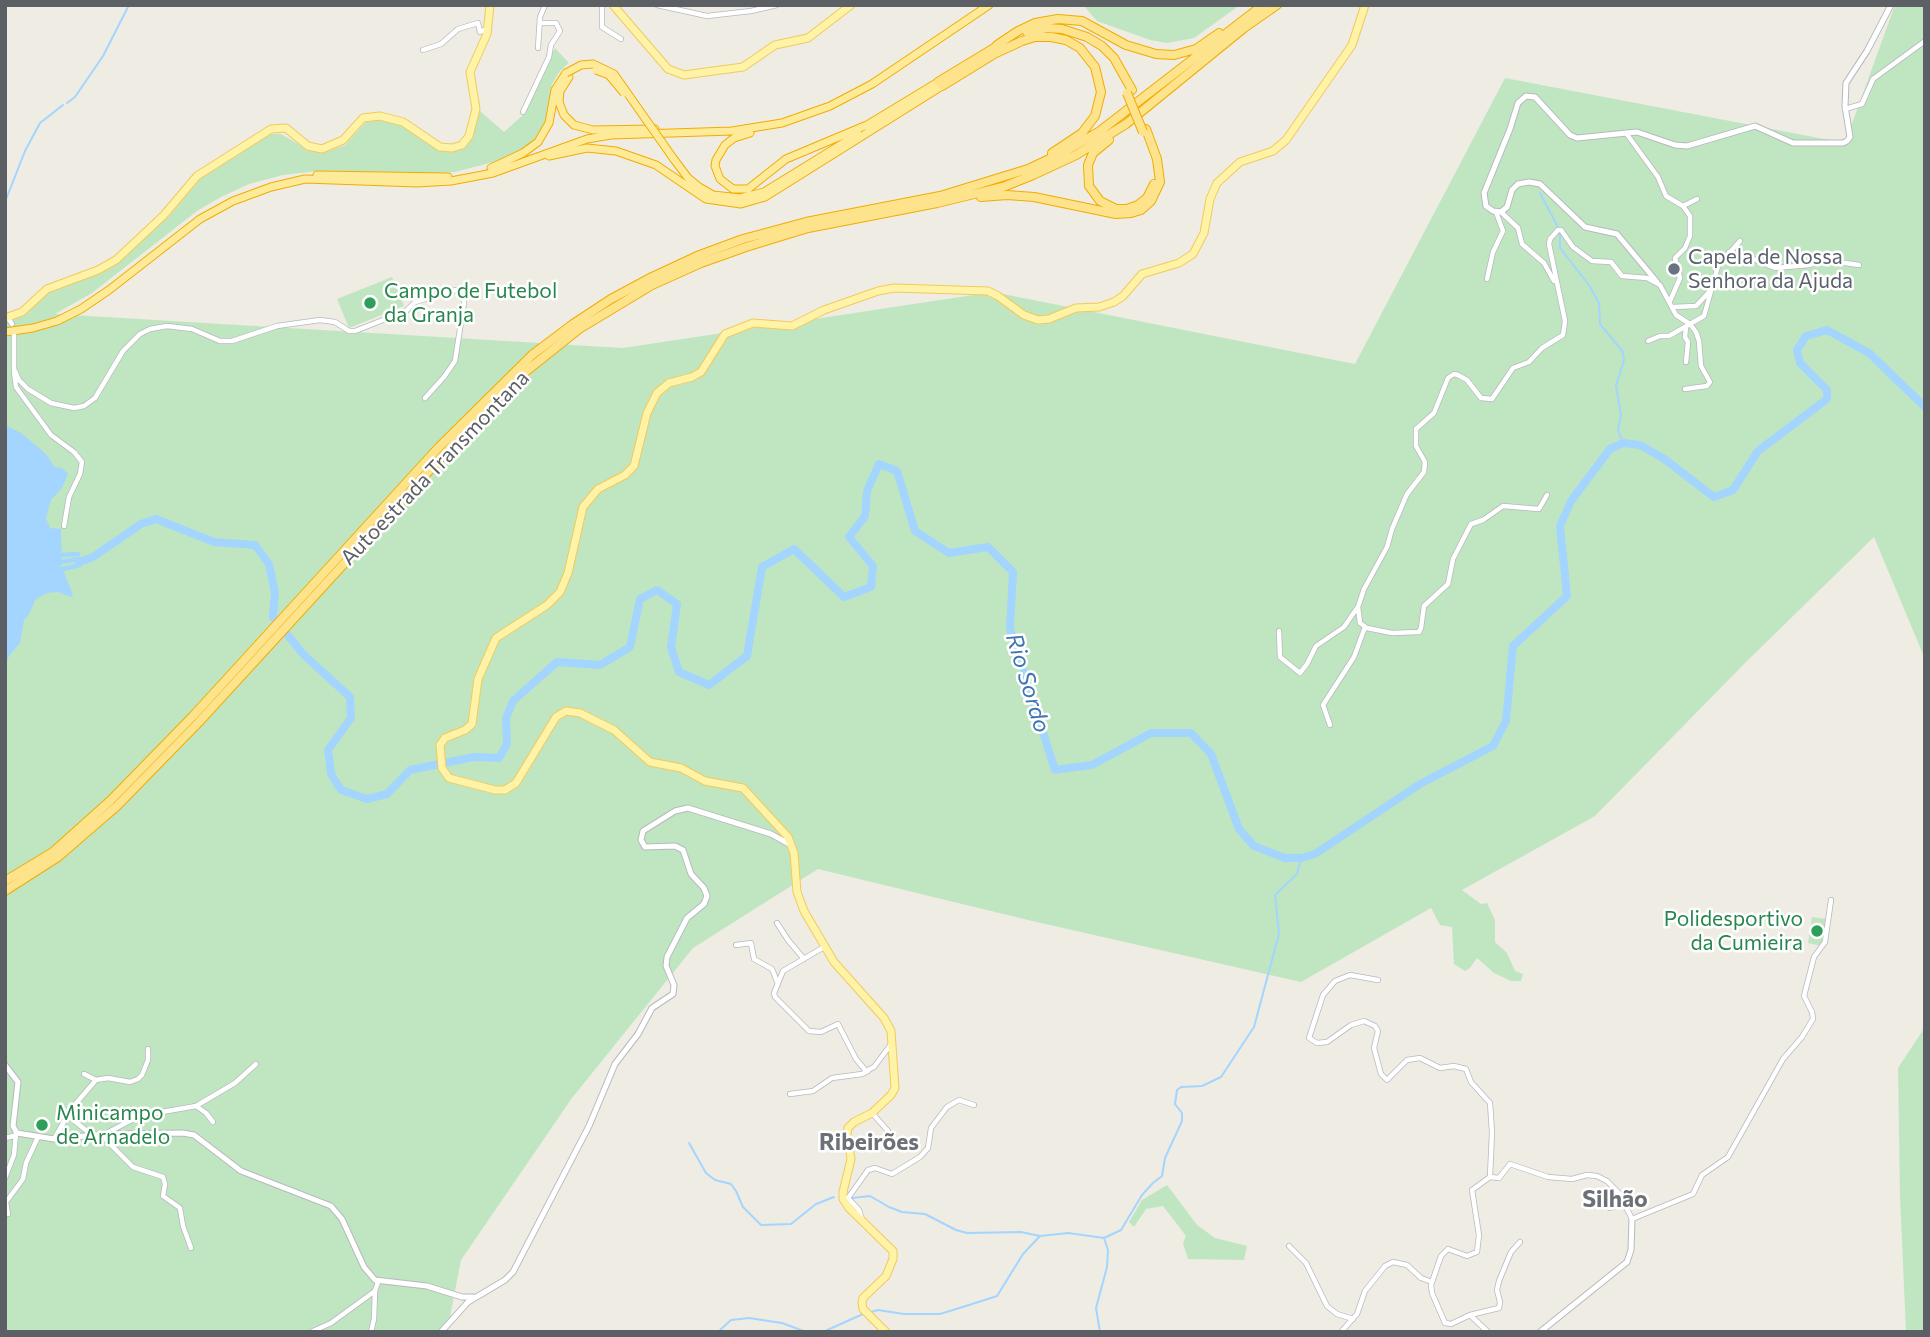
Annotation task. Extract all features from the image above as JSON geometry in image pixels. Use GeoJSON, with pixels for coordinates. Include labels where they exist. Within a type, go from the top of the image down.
{"type":"FeatureCollection","features":[{"type":"Feature","properties":{"kind":"highway"},"geometry":{"type":"LineString","coordinates":[[8,332],[79,306],[198,216],[231,197],[270,183],[304,176],[350,174],[450,177],[491,168],[579,137],[630,131],[696,130],[773,123],[825,106],[871,82],[981,5]]}},
{"type":"Feature","properties":{"kind":"highway"},"geometry":{"type":"LineString","coordinates":[[8,332],[57,321],[81,309],[200,219],[233,201],[271,187],[305,179],[417,183],[451,181],[493,173],[587,139],[611,135],[694,134],[759,128],[782,123],[830,106],[873,84],[989,5]]}},
{"type":"Feature","properties":{"kind":"highway","name":"Autoestrada Transmontana"},"geometry":{"type":"LineString","coordinates":[[377,521],[439,447],[532,355],[573,324],[642,282],[697,256],[743,239],[806,222],[940,196],[1000,180],[1064,152],[1131,109],[1263,5]]}},
{"type":"Feature","properties":{"kind":"highway","name":"Autoestrada Transmontana"},"geometry":{"type":"LineString","coordinates":[[5,891],[37,872],[117,806],[377,521],[481,414],[548,352],[617,305],[664,279],[746,247],[808,228],[1003,187],[1076,155],[1126,124],[1244,28],[1277,5]]}},
{"type":"Feature","properties":{"kind":"highway"},"geometry":{"type":"LineString","coordinates":[[997,49],[1018,31],[1035,23],[1069,19],[1097,27],[1143,52],[1174,55],[1196,48],[1231,24],[1240,22]]}},
{"type":"Feature","properties":{"kind":"highway"},"geometry":{"type":"LineString","coordinates":[[338,180],[446,185],[492,176],[559,153],[600,149],[639,157],[706,199],[741,204],[765,197],[997,49],[1020,38],[1051,32],[1077,37],[1098,50],[1110,62],[1130,92],[1157,159],[1160,181],[1151,201],[1131,214],[1116,214],[1034,197],[1007,195],[980,197],[949,204],[937,203]]}},
{"type":"Feature","properties":{"kind":"highway"},"geometry":{"type":"LineString","coordinates":[[997,49],[1035,37],[1066,40],[1089,57],[1098,74],[1101,92],[1095,116],[1082,133],[1054,152],[1004,174],[1000,180]]}},
{"type":"Feature","properties":{"kind":"highway"},"geometry":{"type":"LineString","coordinates":[[491,168],[523,153],[538,142],[549,124],[555,90],[581,65],[593,64],[614,74],[685,180],[712,200]]}},
{"type":"Feature","properties":{"kind":"highway"},"geometry":{"type":"LineString","coordinates":[[902,64],[867,89],[826,110],[734,138],[718,154],[715,166],[717,173],[725,185],[733,189],[748,189],[786,159],[850,133],[940,84]]}},
{"type":"Feature","properties":{"kind":"highway"},"geometry":{"type":"LineString","coordinates":[[568,75],[560,91],[560,109],[569,122],[581,129],[696,130]]}},
{"type":"Feature","properties":{"kind":"highway"},"geometry":{"type":"LineString","coordinates":[[671,158],[688,178],[713,195],[727,198],[752,197],[862,132],[884,115]]}},
{"type":"Feature","properties":{"kind":"highway"},"geometry":{"type":"LineString","coordinates":[[1126,124],[1093,153],[1088,165],[1089,187],[1100,201],[1108,206],[1126,209],[1138,205],[1152,190],[1155,172],[1144,130]]}},
{"type":"Feature","properties":{"kind":"highway","name":"Autoestrada Transmontana"},"geometry":{"type":"LineString","coordinates":[[5,881],[52,852],[92,819],[196,719]]}},
{"type":"Feature","properties":{"kind":"main road"},"geometry":{"type":"LineString","coordinates":[[9,317],[27,308],[43,291],[116,260],[164,215],[197,176],[267,130],[284,128],[309,147],[322,149],[343,140],[363,118],[380,116],[399,120],[436,145],[450,148],[465,142],[473,122],[476,102],[470,72],[485,40],[490,5]]}},
{"type":"Feature","properties":{"kind":"main road"},"geometry":{"type":"LineString","coordinates":[[614,5],[663,65],[670,72],[680,75],[743,67],[775,45],[808,38],[851,5]]}},
{"type":"Feature","properties":{"kind":"main road"},"geometry":{"type":"LineString","coordinates":[[886,1332],[863,1309],[862,1303],[863,1298],[886,1276],[893,1259],[892,1251],[843,1199],[851,1159],[848,1128],[853,1122],[872,1113],[895,1088],[892,1042],[886,1021],[837,966],[799,898],[792,845],[743,788],[707,781],[679,767],[652,763],[613,729],[574,711],[562,712],[554,719],[516,783],[509,789],[496,791],[458,782],[445,774],[440,752],[441,743],[448,737],[467,730],[472,722],[478,681],[496,638],[545,607],[560,592],[568,573],[583,507],[598,489],[625,475],[634,466],[647,413],[657,393],[668,383],[702,371],[724,335],[754,323],[792,326],[824,310],[878,290],[894,288],[990,292],[1024,316],[1038,320],[1048,319],[1077,307],[1099,307],[1115,302],[1143,273],[1178,264],[1193,254],[1204,232],[1210,199],[1217,183],[1240,162],[1275,150],[1286,141],[1352,45],[1365,5]]}},
{"type":"Feature","properties":{"kind":"street"},"geometry":{"type":"LineString","coordinates":[[538,48],[545,5]]}},
{"type":"Feature","properties":{"kind":"street"},"geometry":{"type":"LineString","coordinates":[[602,5],[602,27],[621,39]]}},
{"type":"Feature","properties":{"kind":"street"},"geometry":{"type":"LineString","coordinates":[[657,5],[707,16],[752,11],[776,5]]}},
{"type":"Feature","properties":{"kind":"street"},"geometry":{"type":"LineString","coordinates":[[1558,289],[1544,263],[1522,244],[1518,228],[1486,206],[1483,193],[1510,129],[1516,105],[1524,97],[1537,98],[1574,138],[1639,132],[1677,146],[1687,146],[1755,126],[1790,142],[1837,144],[1850,137],[1845,109],[1847,81],[1867,51],[1891,5]]}},
{"type":"Feature","properties":{"kind":"street"},"geometry":{"type":"LineString","coordinates":[[423,50],[441,44],[458,29],[479,23],[481,32],[489,25]]}},
{"type":"Feature","properties":{"kind":"street"},"geometry":{"type":"LineString","coordinates":[[523,112],[549,57],[551,46],[560,33],[556,23],[540,23]]}},
{"type":"Feature","properties":{"kind":"street"},"geometry":{"type":"LineString","coordinates":[[1845,109],[1860,105],[1873,79],[1925,41]]}},
{"type":"Feature","properties":{"kind":"street"},"geometry":{"type":"LineString","coordinates":[[1626,132],[1658,177],[1666,197],[1682,206],[1689,215],[1690,236],[1685,248],[1675,258],[1680,278],[1670,301]]}},
{"type":"Feature","properties":{"kind":"street"},"geometry":{"type":"LineString","coordinates":[[1498,212],[1507,207],[1514,188],[1522,182],[1532,182],[1545,187],[1581,223],[1595,230],[1617,234],[1657,282],[1676,315],[1699,338],[1701,366],[1710,383],[1707,386],[1685,389]]}},
{"type":"Feature","properties":{"kind":"street"},"geometry":{"type":"LineString","coordinates":[[1682,206],[1697,199]]}},
{"type":"Feature","properties":{"kind":"street"},"geometry":{"type":"LineString","coordinates":[[1487,279],[1493,252],[1503,230],[1498,212]]}},
{"type":"Feature","properties":{"kind":"street"},"geometry":{"type":"LineString","coordinates":[[1279,631],[1280,657],[1301,673],[1316,646],[1344,627],[1358,607],[1366,583],[1387,547],[1406,495],[1424,472],[1425,463],[1416,446],[1416,432],[1420,424],[1434,413],[1447,379],[1458,374],[1466,379],[1482,398],[1495,398],[1513,368],[1528,363],[1542,348],[1563,336],[1565,325],[1549,243],[1559,229],[1571,245],[1592,261],[1611,263],[1623,276],[1647,278],[1657,282]]}},
{"type":"Feature","properties":{"kind":"street"},"geometry":{"type":"LineString","coordinates":[[1648,341],[1659,336],[1668,336],[1697,321],[1706,313],[1718,266],[1740,242]]}},
{"type":"Feature","properties":{"kind":"street"},"geometry":{"type":"LineString","coordinates":[[1729,252],[1779,269],[1824,260],[1859,265]]}},
{"type":"Feature","properties":{"kind":"street"},"geometry":{"type":"LineString","coordinates":[[14,367],[19,380],[37,395],[51,403],[74,408],[84,406],[95,398],[122,351],[140,334],[150,329],[167,326],[192,329],[220,341],[232,341],[277,326],[320,320],[335,322],[349,331],[355,331],[406,312],[415,302],[455,290],[463,294],[464,303],[454,361],[425,398]]}},
{"type":"Feature","properties":{"kind":"street"},"geometry":{"type":"LineString","coordinates":[[1673,307],[1696,307],[1711,290]]}},
{"type":"Feature","properties":{"kind":"street"},"geometry":{"type":"LineString","coordinates":[[1686,362],[1688,341],[1685,337],[1688,325]]}},
{"type":"Feature","properties":{"kind":"street"},"geometry":{"type":"LineString","coordinates":[[8,332],[14,346],[13,379],[19,391],[54,438],[74,452],[82,464],[80,476],[69,497],[64,526]]}},
{"type":"Feature","properties":{"kind":"street"},"geometry":{"type":"LineString","coordinates":[[5,346],[14,346]]}},
{"type":"Feature","properties":{"kind":"street"},"geometry":{"type":"LineString","coordinates":[[1358,607],[1359,620],[1365,627],[1392,633],[1420,631],[1423,607],[1442,592],[1449,582],[1453,559],[1471,524],[1483,520],[1503,506],[1539,509],[1547,495]]}},
{"type":"Feature","properties":{"kind":"street"},"geometry":{"type":"LineString","coordinates":[[1330,725],[1323,705],[1354,657],[1365,627]]}},
{"type":"Feature","properties":{"kind":"street"},"geometry":{"type":"LineString","coordinates":[[441,1332],[476,1296],[505,1280],[515,1269],[589,1126],[615,1065],[638,1034],[652,1008],[673,994],[674,985],[666,966],[667,957],[687,918],[704,904],[707,895],[690,871],[683,850],[675,846],[645,847],[641,840],[643,831],[675,811],[686,808],[764,832],[792,845]]}},
{"type":"Feature","properties":{"kind":"street"},"geometry":{"type":"LineString","coordinates":[[764,832],[771,830],[775,823]]}},
{"type":"Feature","properties":{"kind":"street"},"geometry":{"type":"LineString","coordinates":[[1632,1219],[1693,1194],[1702,1175],[1728,1157],[1783,1059],[1813,1019],[1804,996],[1814,957],[1825,942],[1831,900]]}},
{"type":"Feature","properties":{"kind":"street"},"geometry":{"type":"LineString","coordinates":[[777,923],[804,959]]}},
{"type":"Feature","properties":{"kind":"street"},"geometry":{"type":"LineString","coordinates":[[736,945],[751,943],[754,959],[772,969],[778,985]]}},
{"type":"Feature","properties":{"kind":"street"},"geometry":{"type":"LineString","coordinates":[[824,947],[783,971],[774,993],[775,997],[804,1027],[818,1032],[838,1024],[856,1059],[864,1070],[869,1071]]}},
{"type":"Feature","properties":{"kind":"street"},"geometry":{"type":"LineString","coordinates":[[1378,980],[1350,975],[1335,981],[1323,995],[1308,1038],[1317,1043],[1327,1042],[1351,1025],[1364,1021],[1375,1026],[1378,1031],[1374,1048],[1381,1074],[1387,1080],[1407,1060],[1420,1058],[1440,1068],[1454,1066],[1466,1069],[1471,1082],[1490,1102],[1490,1177]]}},
{"type":"Feature","properties":{"kind":"street"},"geometry":{"type":"LineString","coordinates":[[790,1094],[813,1091],[832,1078],[869,1071],[892,1042]]}},
{"type":"Feature","properties":{"kind":"street"},"geometry":{"type":"LineString","coordinates":[[84,1074],[96,1080],[108,1078],[136,1083],[149,1057],[148,1049]]}},
{"type":"Feature","properties":{"kind":"street"},"geometry":{"type":"LineString","coordinates":[[105,1134],[139,1116],[196,1106],[235,1083],[256,1063]]}},
{"type":"Feature","properties":{"kind":"street"},"geometry":{"type":"LineString","coordinates":[[5,1066],[18,1082],[13,1126],[14,1147],[6,1176]]}},
{"type":"Feature","properties":{"kind":"street"},"geometry":{"type":"LineString","coordinates":[[54,1139],[72,1108],[96,1080]]}},
{"type":"Feature","properties":{"kind":"street"},"geometry":{"type":"LineString","coordinates":[[863,1221],[861,1213],[848,1198],[868,1170],[875,1168],[892,1174],[921,1156],[928,1147],[930,1129],[947,1107],[959,1100],[974,1105]]}},
{"type":"Feature","properties":{"kind":"street"},"geometry":{"type":"LineString","coordinates":[[196,1106],[213,1122]]}},
{"type":"Feature","properties":{"kind":"street"},"geometry":{"type":"LineString","coordinates":[[872,1113],[888,1132]]}},
{"type":"Feature","properties":{"kind":"street"},"geometry":{"type":"LineString","coordinates":[[68,1116],[93,1135]]}},
{"type":"Feature","properties":{"kind":"street"},"geometry":{"type":"LineString","coordinates":[[5,1127],[13,1126]]}},
{"type":"Feature","properties":{"kind":"street"},"geometry":{"type":"LineString","coordinates":[[5,1138],[15,1135],[54,1139],[105,1134],[194,1135],[241,1171],[331,1206],[342,1219],[364,1267],[377,1281],[433,1287],[457,1295],[476,1296]]}},
{"type":"Feature","properties":{"kind":"street"},"geometry":{"type":"LineString","coordinates":[[105,1134],[106,1140],[133,1167],[163,1177],[163,1196],[180,1208],[191,1248]]}},
{"type":"Feature","properties":{"kind":"street"},"geometry":{"type":"LineString","coordinates":[[8,1214],[5,1205],[23,1179],[26,1163],[38,1137]]}},
{"type":"Feature","properties":{"kind":"street"},"geometry":{"type":"LineString","coordinates":[[1520,1242],[1511,1252],[1499,1281],[1499,1308],[1470,1315],[1451,1324],[1445,1323],[1432,1293],[1432,1282],[1441,1256],[1448,1249],[1467,1256],[1476,1252],[1479,1235],[1472,1189],[1490,1177],[1499,1178],[1510,1164],[1548,1177],[1572,1179],[1587,1175],[1597,1176],[1607,1181],[1619,1193],[1632,1219],[1631,1250],[1627,1262],[1539,1332]]}},
{"type":"Feature","properties":{"kind":"street"},"geometry":{"type":"LineString","coordinates":[[1609,1208],[1623,1204]]}},
{"type":"Feature","properties":{"kind":"street"},"geometry":{"type":"LineString","coordinates":[[1289,1246],[1308,1266],[1328,1306],[1337,1314],[1353,1319]]}},
{"type":"Feature","properties":{"kind":"street"},"geometry":{"type":"LineString","coordinates":[[1341,1332],[1353,1319],[1371,1284],[1385,1266],[1393,1262],[1406,1265],[1421,1278],[1432,1282]]}},
{"type":"Feature","properties":{"kind":"street"},"geometry":{"type":"LineString","coordinates":[[370,1332],[374,1319],[377,1281]]}},
{"type":"Feature","properties":{"kind":"street"},"geometry":{"type":"LineString","coordinates":[[311,1332],[331,1323],[375,1291]]}},
{"type":"Feature","properties":{"kind":"street"},"geometry":{"type":"LineString","coordinates":[[457,1295],[462,1308]]}},
{"type":"Feature","properties":{"kind":"street"},"geometry":{"type":"LineString","coordinates":[[1470,1315],[1488,1332]]}},
{"type":"Feature","properties":{"kind":"green space"},"geometry":{"type":"Polygon","coordinates":[[[1083,5],[1240,5],[1194,38],[1167,43],[1150,40],[1097,21],[1083,5]]]}},
{"type":"Feature","properties":{"kind":"green space"},"geometry":{"type":"Polygon","coordinates":[[[1895,5],[1925,5],[1925,659],[1874,537],[1747,661],[1595,816],[1462,890],[1481,904],[1487,903],[1495,920],[1495,942],[1507,953],[1515,971],[1523,974],[1521,981],[1511,981],[1494,973],[1477,958],[1465,971],[1454,964],[1452,927],[1440,925],[1431,908],[1301,982],[818,869],[693,948],[572,1098],[461,1260],[447,1332],[5,1332],[5,312],[28,313],[40,297],[52,289],[118,263],[170,215],[201,178],[267,134],[281,134],[310,151],[323,153],[345,145],[366,122],[385,119],[401,123],[447,151],[455,151],[465,147],[471,140],[479,110],[504,132],[524,114],[555,48],[569,63],[552,84],[545,123],[540,133],[525,148],[501,160],[455,172],[426,174],[318,171],[283,175],[249,184],[197,211],[92,293],[55,314],[623,348],[993,292],[1355,364],[1505,78],[1845,143],[1895,5]]]}},
{"type":"Feature","properties":{"kind":"green space","name":"Campo de Futebol da Granja"},"geometry":{"type":"Polygon","coordinates":[[[392,277],[404,306],[349,328],[337,299],[392,277]]]}},
{"type":"Feature","properties":{"kind":"green space","name":"Polidesportivo da Cumieira"},"geometry":{"type":"Polygon","coordinates":[[[1812,917],[1826,919],[1821,946],[1808,943],[1812,917]]]}},
{"type":"Feature","properties":{"kind":"green space"},"geometry":{"type":"Polygon","coordinates":[[[1925,1027],[1925,1332],[1906,1332],[1898,1068],[1925,1027]]]}},
{"type":"Feature","properties":{"kind":"green space"},"geometry":{"type":"Polygon","coordinates":[[[1167,1185],[1197,1225],[1215,1238],[1247,1246],[1244,1260],[1188,1259],[1183,1243],[1186,1236],[1163,1206],[1146,1209],[1134,1227],[1129,1222],[1142,1200],[1167,1185]]]}},
{"type":"Feature","properties":{"kind":"water"},"geometry":{"type":"Polygon","coordinates":[[[5,425],[21,433],[45,453],[55,467],[62,468],[68,474],[62,488],[51,500],[46,518],[50,528],[61,529],[62,565],[59,566],[62,567],[73,595],[71,597],[58,592],[47,593],[36,599],[24,620],[20,643],[9,656],[5,666],[5,425]]]}},
{"type":"Feature","properties":{"kind":"waterway"},"geometry":{"type":"LineString","coordinates":[[67,103],[75,97],[103,56],[129,5]]}},
{"type":"Feature","properties":{"kind":"waterway"},"geometry":{"type":"LineString","coordinates":[[5,202],[25,151],[40,123],[63,105]]}},
{"type":"Feature","properties":{"kind":"waterway"},"geometry":{"type":"LineString","coordinates":[[1540,193],[1559,229]]}},
{"type":"Feature","properties":{"kind":"waterway"},"geometry":{"type":"LineString","coordinates":[[1560,234],[1560,248],[1589,285],[1599,303],[1600,324],[1623,352],[1624,360],[1616,386],[1621,415],[1618,430],[1623,443]]}},
{"type":"Feature","properties":{"kind":"waterway","name":"Rio Sordo"},"geometry":{"type":"LineString","coordinates":[[79,562],[93,557],[141,524],[156,519],[214,542],[255,545],[269,564],[275,593],[273,617],[304,655],[350,697],[351,718],[328,750],[331,774],[341,790],[367,799],[387,794],[410,770],[474,757],[499,758],[507,744],[506,718],[513,701],[557,662],[600,665],[630,647],[640,599],[657,590],[677,604],[671,647],[679,672],[709,685],[747,656],[762,567],[794,549],[844,597],[871,587],[873,566],[849,537],[865,516],[867,491],[879,464],[897,471],[915,531],[949,553],[988,547],[1013,572],[1010,629],[1055,770],[1092,765],[1151,733],[1191,733],[1211,754],[1239,829],[1254,846],[1285,858],[1301,858],[1315,854],[1420,784],[1493,746],[1506,721],[1513,646],[1567,596],[1560,526],[1571,501],[1610,449],[1623,443],[1640,445],[1663,458],[1714,497],[1733,490],[1758,451],[1827,399],[1827,390],[1800,363],[1797,350],[1806,336],[1827,330],[1869,353],[1925,407]]}},
{"type":"Feature","properties":{"kind":"waterway"},"geometry":{"type":"LineString","coordinates":[[60,555],[78,554]]}},
{"type":"Feature","properties":{"kind":"waterway"},"geometry":{"type":"LineString","coordinates":[[61,562],[79,559]]}},
{"type":"Feature","properties":{"kind":"waterway"},"geometry":{"type":"LineString","coordinates":[[63,569],[80,565]]}},
{"type":"Feature","properties":{"kind":"waterway"},"geometry":{"type":"LineString","coordinates":[[871,1312],[878,1310],[904,1314],[940,1314],[997,1296],[1023,1254],[1040,1236],[1068,1233],[1104,1238],[1121,1230],[1142,1195],[1162,1176],[1165,1158],[1182,1121],[1182,1113],[1175,1104],[1177,1090],[1181,1087],[1202,1086],[1221,1077],[1254,1027],[1279,934],[1275,895],[1297,874],[1301,858]]}},
{"type":"Feature","properties":{"kind":"waterway"},"geometry":{"type":"LineString","coordinates":[[689,1143],[706,1173],[715,1180],[731,1184],[743,1207],[761,1225],[791,1224],[816,1204],[834,1197]]}},
{"type":"Feature","properties":{"kind":"waterway"},"geometry":{"type":"LineString","coordinates":[[852,1198],[870,1196],[902,1212],[925,1214],[967,1233],[1021,1232],[1040,1236]]}},
{"type":"Feature","properties":{"kind":"waterway"},"geometry":{"type":"LineString","coordinates":[[1100,1332],[1096,1308],[1107,1267],[1108,1250],[1104,1238]]}},
{"type":"Feature","properties":{"kind":"waterway"},"geometry":{"type":"LineString","coordinates":[[823,1332],[863,1314]]}},
{"type":"Feature","properties":{"kind":"waterway"},"geometry":{"type":"LineString","coordinates":[[718,1332],[731,1320],[749,1318],[782,1323],[806,1332]]}},
{"type":"Feature","properties":{"kind":"place","name":"Capela de Nossa Senhora da Ajuda"},"geometry":{"type":"Point","coordinates":[1674,269]}},
{"type":"Feature","properties":{"kind":"place","name":"Campo de Futebol da Granja"},"geometry":{"type":"Point","coordinates":[370,303]}},
{"type":"Feature","properties":{"kind":"place","name":"Polidesportivo da Cumieira"},"geometry":{"type":"Point","coordinates":[1817,931]}},
{"type":"Feature","properties":{"kind":"place","name":"Minicampo de Arnadelo"},"geometry":{"type":"Point","coordinates":[42,1125]}},
{"type":"Feature","properties":{"kind":"district","name":"Ribeirões"},"geometry":{"type":"Point","coordinates":[869,1142]}},
{"type":"Feature","properties":{"kind":"district","name":"Silhão"},"geometry":{"type":"Point","coordinates":[1615,1199]}}]}
